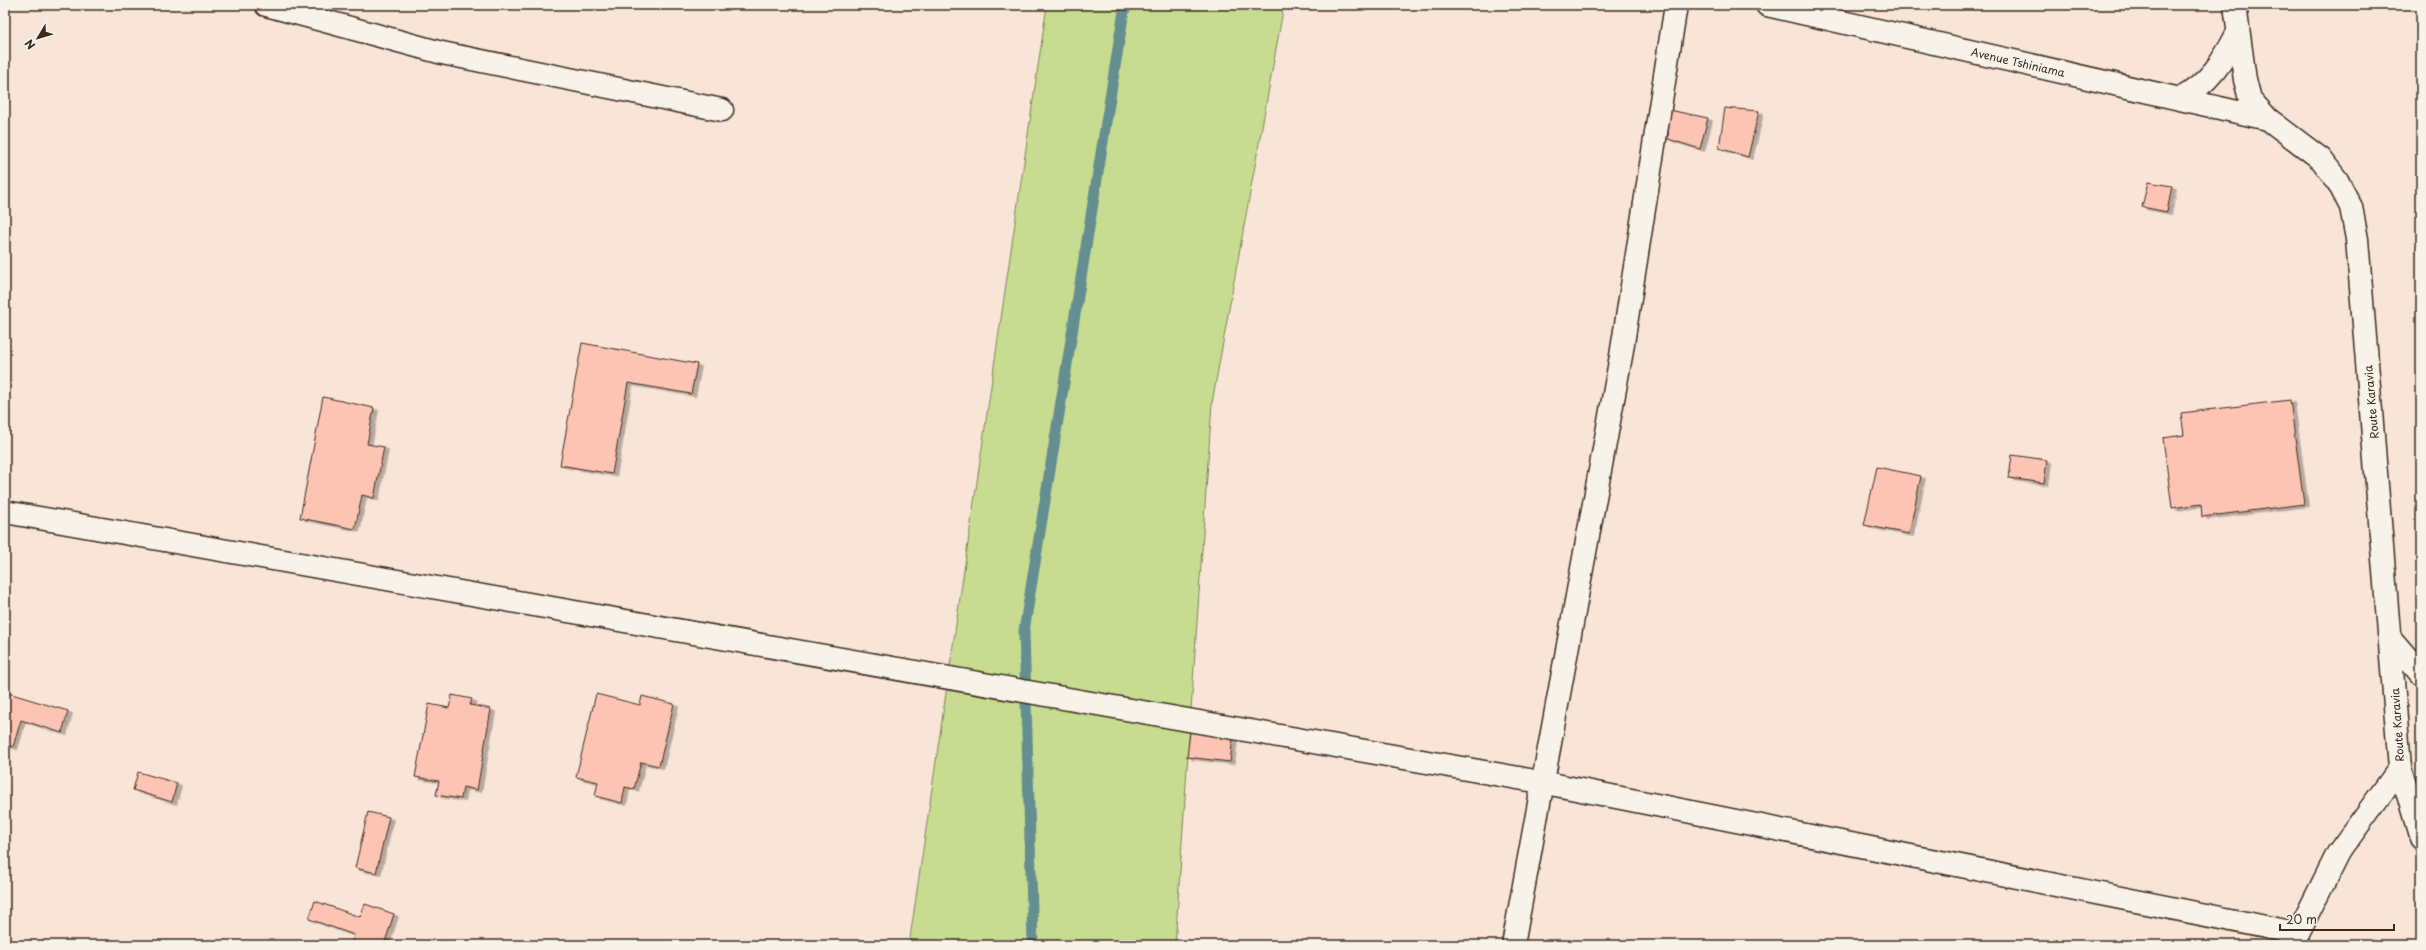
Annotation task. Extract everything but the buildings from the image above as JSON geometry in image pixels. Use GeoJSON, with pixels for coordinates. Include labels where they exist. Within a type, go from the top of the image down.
{"type":"FeatureCollection","features":[{"type":"Feature","properties":{"kind":"street"},"geometry":{"type":"LineString","coordinates":[[266,5],[442,53],[722,110]]}},
{"type":"Feature","properties":{"kind":"street"},"geometry":{"type":"LineString","coordinates":[[1513,945],[1541,782],[1621,356],[1676,5]]}},
{"type":"Feature","properties":{"kind":"street","name":"Avenue Tshiniama"},"geometry":{"type":"LineString","coordinates":[[1767,5],[2268,119]]}},
{"type":"Feature","properties":{"kind":"street","name":"Route Karavia"},"geometry":{"type":"LineString","coordinates":[[2235,5],[2247,91],[2258,110],[2321,159],[2337,180],[2352,207],[2357,239],[2391,639],[2400,768],[2421,839]]}},
{"type":"Feature","properties":{"kind":"street"},"geometry":{"type":"LineString","coordinates":[[2180,99],[2196,91],[2215,72],[2238,32]]}},
{"type":"Feature","properties":{"kind":"street"},"geometry":{"type":"LineString","coordinates":[[5,512],[1541,782],[2294,939],[2338,853],[2400,768]]}},
{"type":"Feature","properties":{"kind":"street"},"geometry":{"type":"LineString","coordinates":[[2391,639],[2421,674]]}},
{"type":"Feature","properties":{"kind":"green space"},"geometry":{"type":"Polygon","coordinates":[[[1047,5],[1284,5],[1212,403],[1175,945],[909,945],[1047,5]]]}},
{"type":"Feature","properties":{"kind":"waterway"},"geometry":{"type":"LineString","coordinates":[[1033,945],[1024,631],[1124,11],[1128,5]]}}]}
